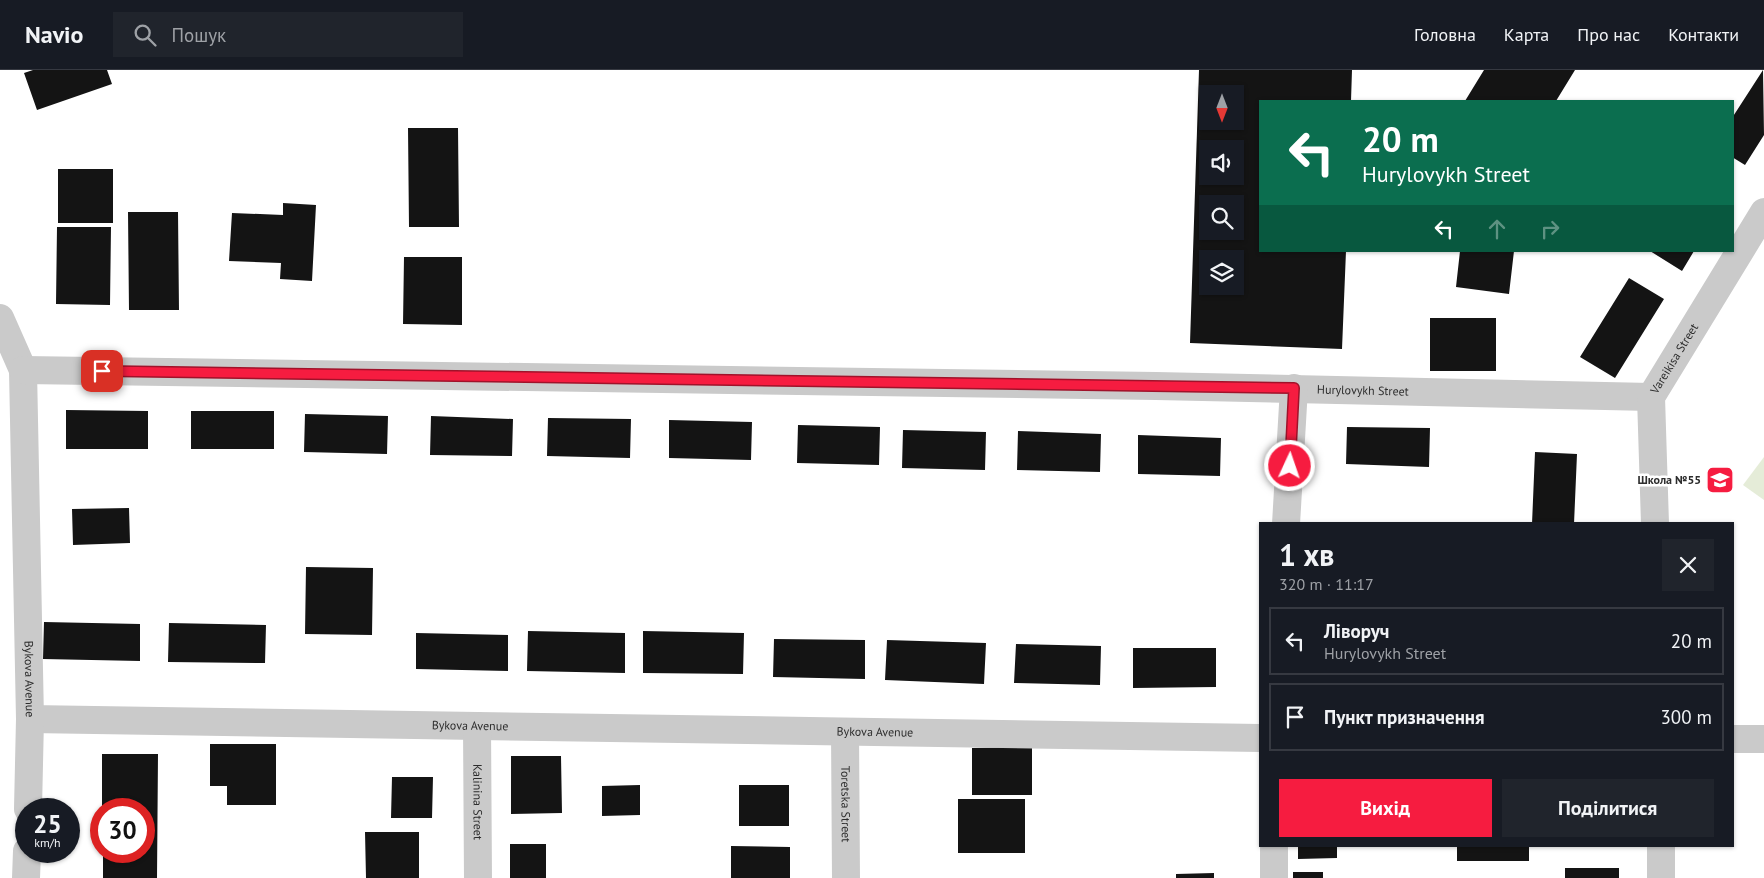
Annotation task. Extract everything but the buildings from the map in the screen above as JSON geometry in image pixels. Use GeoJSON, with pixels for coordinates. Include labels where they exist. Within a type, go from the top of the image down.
{"type":"FeatureCollection","features":[{"type":"Feature","properties":{"kind":"street","name":"Vareikisa Street"},"geometry":{"type":"LineString","coordinates":[[1655,522],[1651,398],[1764,212]]}},
{"type":"Feature","properties":{"kind":"street"},"geometry":{"type":"LineString","coordinates":[[0,318],[23,370]]}},
{"type":"Feature","properties":{"kind":"street","name":"Hurylovykh Street"},"geometry":{"type":"LineString","coordinates":[[23,370],[1031,375],[1294,388],[1651,398]]}},
{"type":"Feature","properties":{"kind":"street","name":"Bykova Avenue"},"geometry":{"type":"LineString","coordinates":[[23,370],[30,719],[1259,738]]}},
{"type":"Feature","properties":{"kind":"street"},"geometry":{"type":"LineString","coordinates":[[1286,522],[1294,388]]}},
{"type":"Feature","properties":{"kind":"street"},"geometry":{"type":"LineString","coordinates":[[28,798],[30,719]]}},
{"type":"Feature","properties":{"kind":"street","name":"Kalinina Street"},"geometry":{"type":"LineString","coordinates":[[477,726],[478,878]]}},
{"type":"Feature","properties":{"kind":"street","name":"Toretska Street"},"geometry":{"type":"LineString","coordinates":[[845,732],[846,878]]}},
{"type":"Feature","properties":{"kind":"street"},"geometry":{"type":"LineString","coordinates":[[1734,739],[1764,739]]}},
{"type":"Feature","properties":{"kind":"street"},"geometry":{"type":"LineString","coordinates":[[1274,847],[1274,878]]}},
{"type":"Feature","properties":{"kind":"street"},"geometry":{"type":"LineString","coordinates":[[1661,847],[1661,878]]}},
{"type":"Feature","properties":{"kind":"street"},"geometry":{"type":"LineString","coordinates":[[26,878],[27,863]]}},
{"type":"Feature","properties":{"kind":"green space"},"geometry":{"type":"Polygon","coordinates":[[[1764,457],[1764,500],[1743,485],[1764,457]]]}},
{"type":"Feature","properties":{"kind":"place","name":"Школа №55"},"geometry":{"type":"Point","coordinates":[1720,480]}},
{"type":"Feature","properties":{"kind":"route"},"geometry":{"type":"LineString","coordinates":[[102,371],[1294,388],[1290,466]]}}]}
